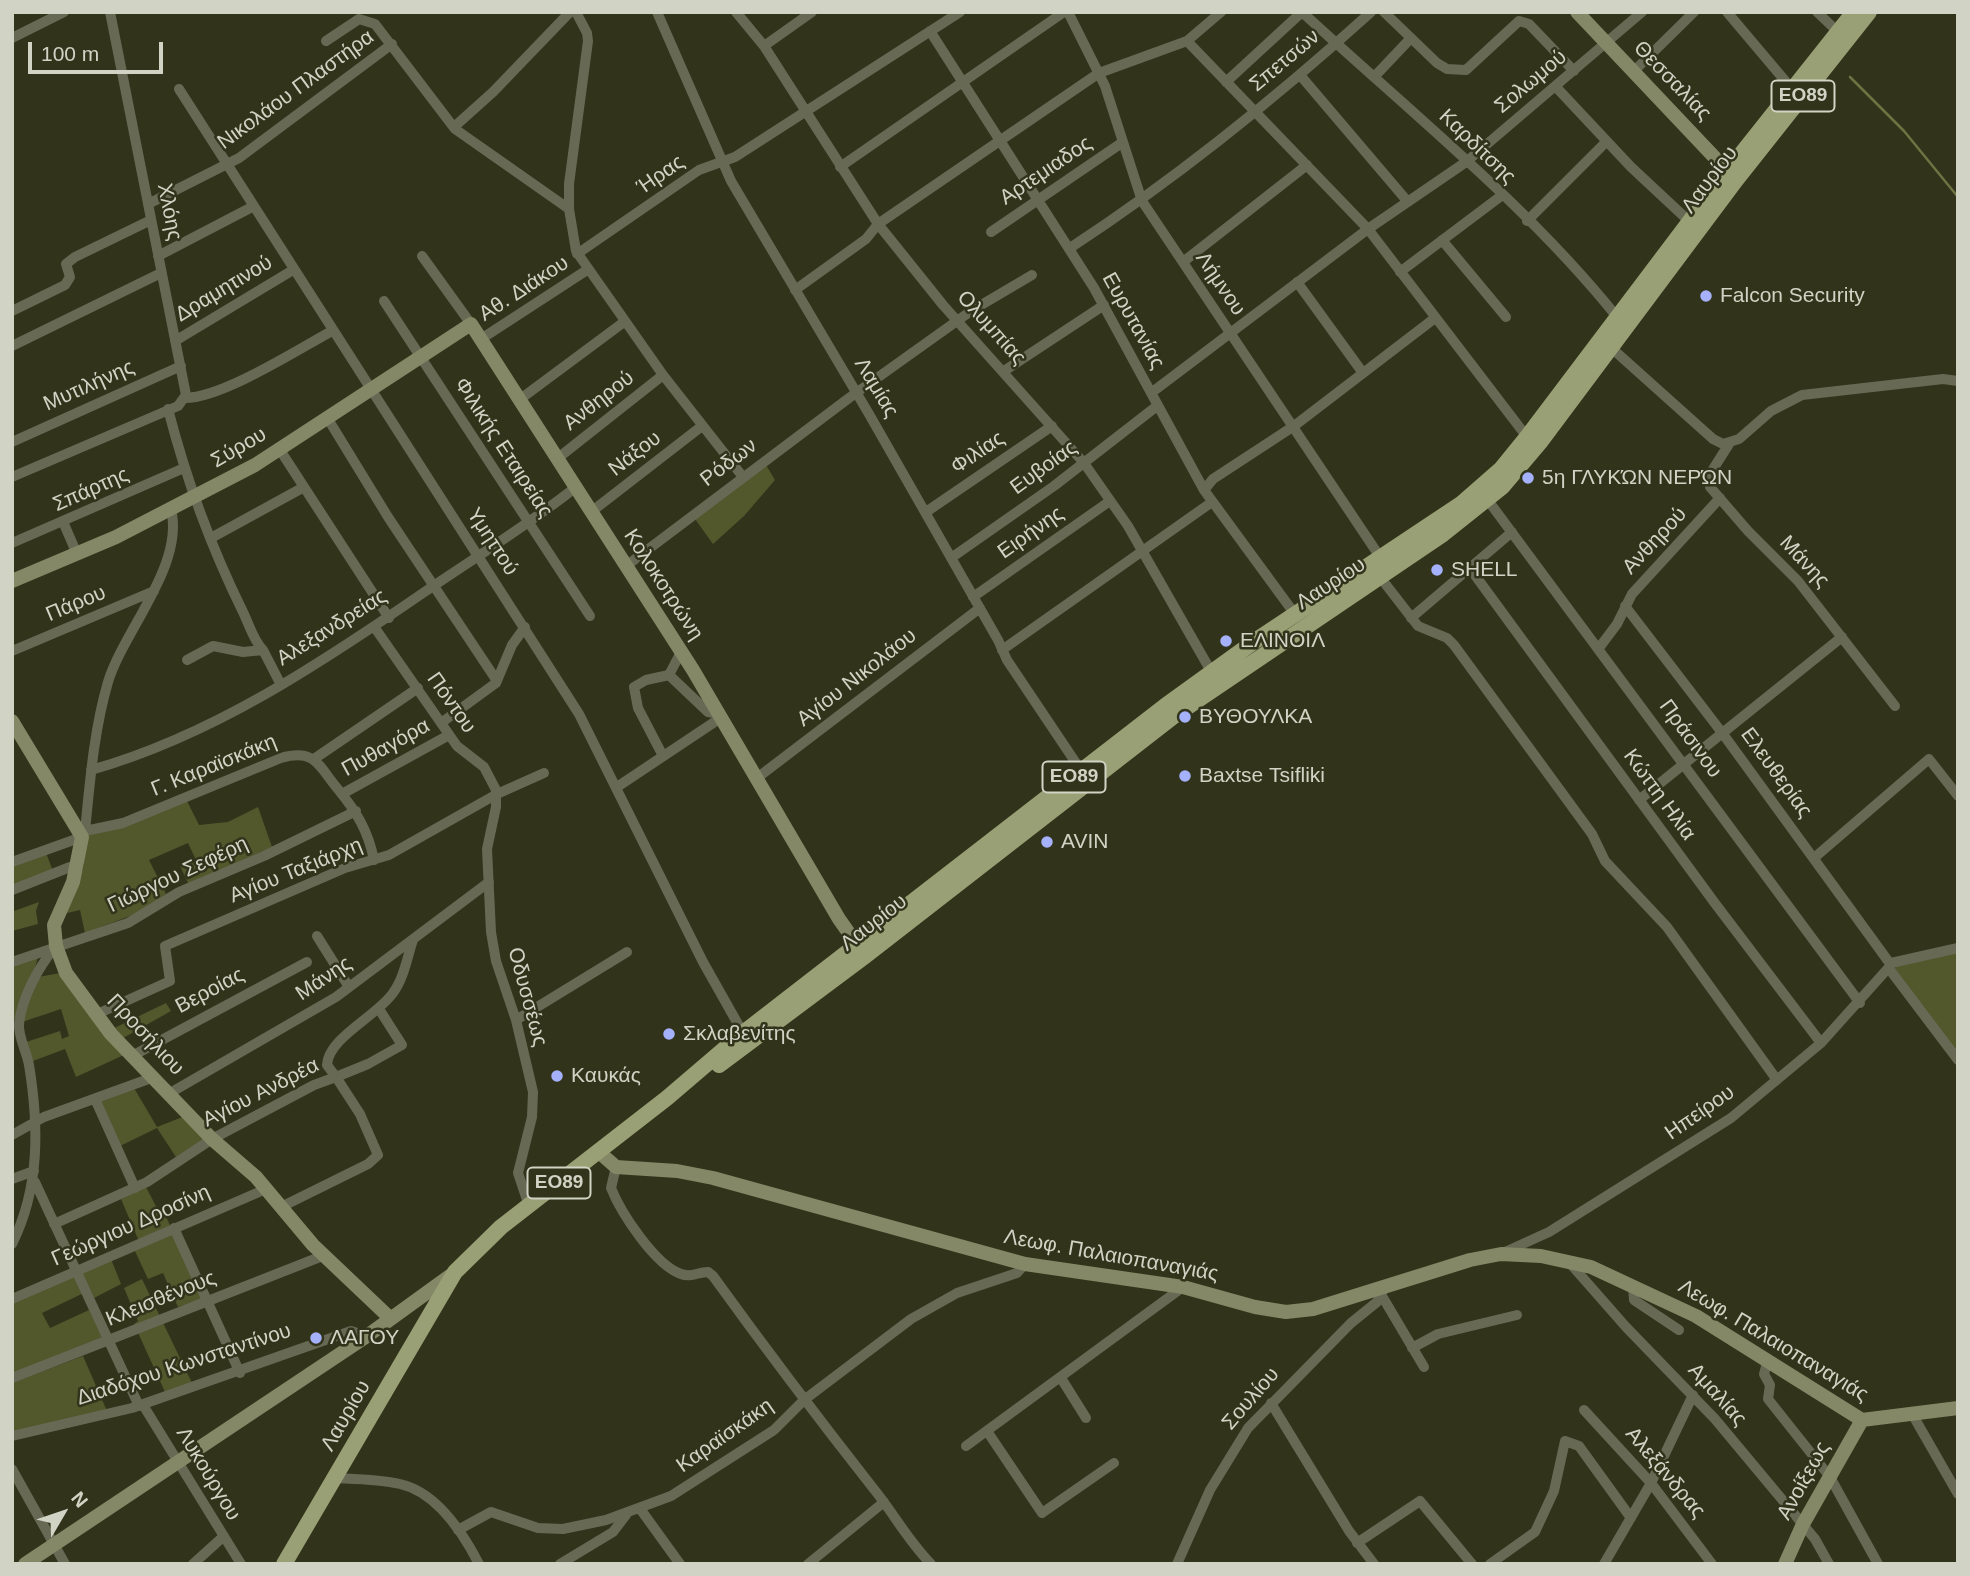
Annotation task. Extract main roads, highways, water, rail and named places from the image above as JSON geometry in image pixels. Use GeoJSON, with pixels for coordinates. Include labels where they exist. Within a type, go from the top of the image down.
{"type":"FeatureCollection","features":[{"type":"Feature","properties":{"kind":"main road","name":"Λαυρίου"},"geometry":{"type":"LineString","coordinates":[[667,1098],[752,1043],[1082,772],[1212,673],[1299,620],[1380,577],[1443,534],[1518,471],[1606,344],[1732,176],[1792,89],[1854,12]]}},
{"type":"Feature","properties":{"kind":"main road","name":"Λαυρίου"},"geometry":{"type":"LineString","coordinates":[[284,1564],[455,1272],[489,1237],[667,1098],[743,1033],[861,951],[1174,716],[1380,556],[1479,489],[1501,469],[1606,344],[1617,317],[1690,222],[1732,176],[1869,12]]}},
{"type":"Feature","properties":{"kind":"waterway"},"geometry":{"type":"LineString","coordinates":[[1850,77],[1904,131],[1958,197]]}},
{"type":"Feature","properties":{"kind":"place","name":"Falcon Security"},"geometry":{"type":"Point","coordinates":[1706,296]}},
{"type":"Feature","properties":{"kind":"place","name":"5η ΓΛΥΚΏΝ ΝΕΡΏΝ"},"geometry":{"type":"Point","coordinates":[1528,478]}},
{"type":"Feature","properties":{"kind":"place","name":"SHELL"},"geometry":{"type":"Point","coordinates":[1437,570]}},
{"type":"Feature","properties":{"kind":"place","name":"ΕΛΙΝΟΙΛ"},"geometry":{"type":"Point","coordinates":[1226,641]}},
{"type":"Feature","properties":{"kind":"place","name":"ΒΥΘΟΥΛΚΑ"},"geometry":{"type":"Point","coordinates":[1185,717]}},
{"type":"Feature","properties":{"kind":"place","name":"Baxtse Tsifliki"},"geometry":{"type":"Point","coordinates":[1185,776]}},
{"type":"Feature","properties":{"kind":"place","name":"AVIN"},"geometry":{"type":"Point","coordinates":[1047,842]}},
{"type":"Feature","properties":{"kind":"place","name":"Σκλαβενίτης"},"geometry":{"type":"Point","coordinates":[669,1034]}},
{"type":"Feature","properties":{"kind":"place","name":"Καυκάς"},"geometry":{"type":"Point","coordinates":[557,1076]}},
{"type":"Feature","properties":{"kind":"place","name":"ΛΑΓΟΥ"},"geometry":{"type":"Point","coordinates":[316,1338]}}]}
